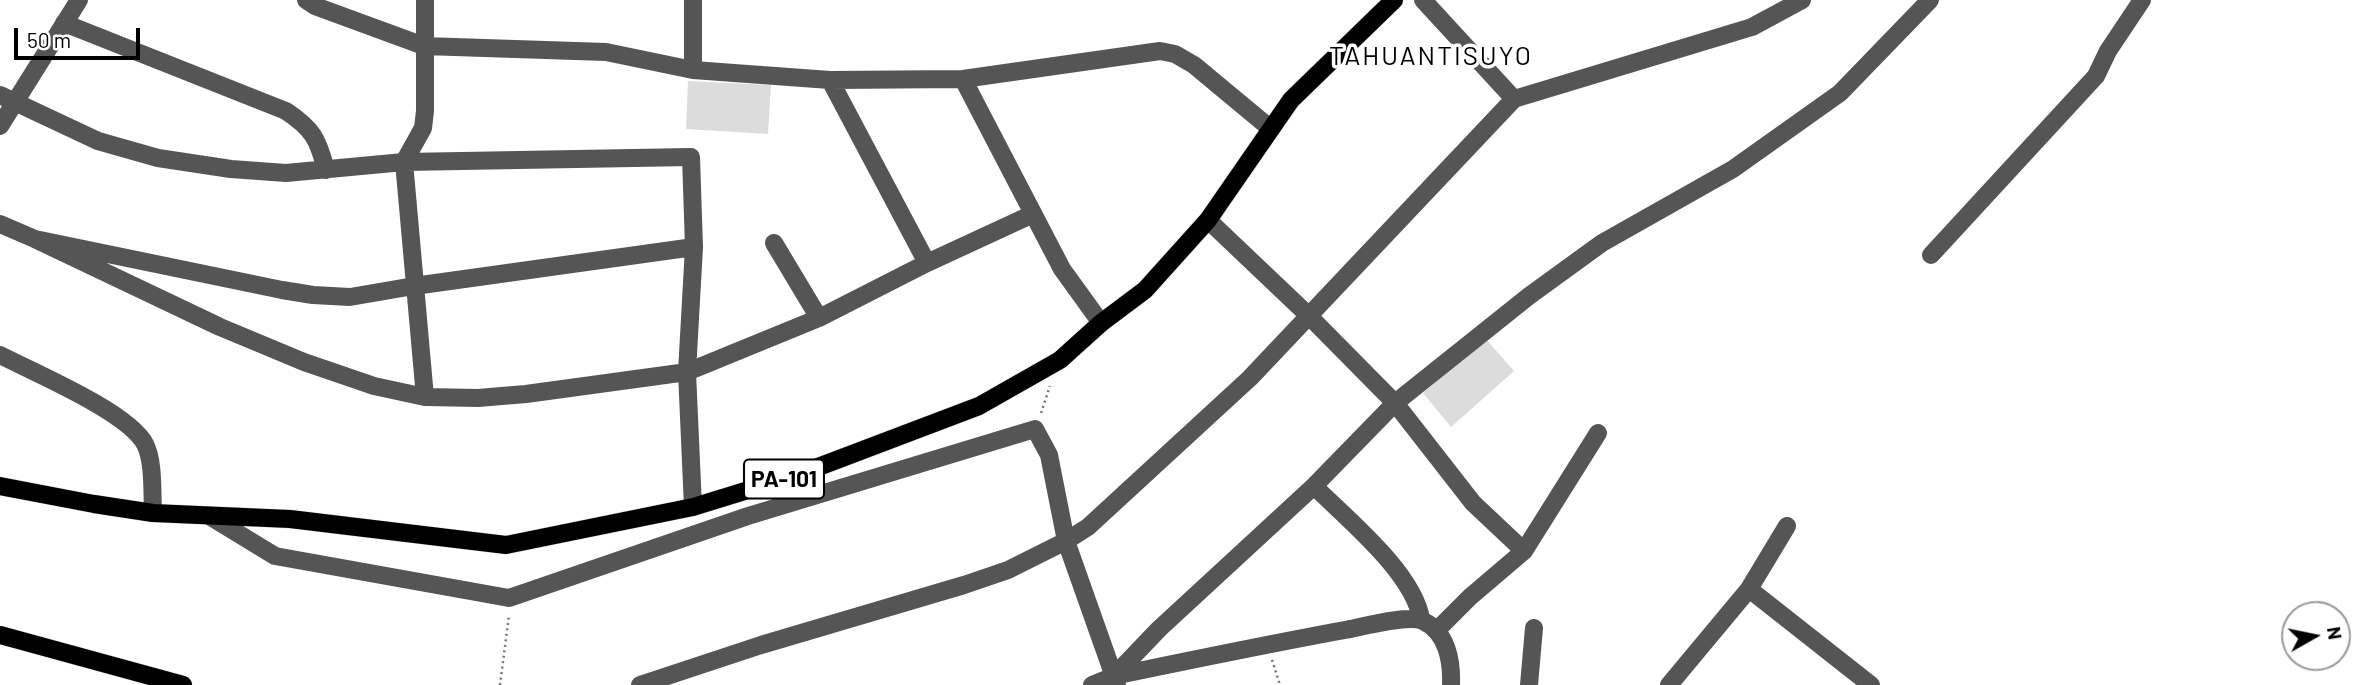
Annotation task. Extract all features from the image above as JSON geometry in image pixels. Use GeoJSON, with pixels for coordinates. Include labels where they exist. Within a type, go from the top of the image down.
{"type":"FeatureCollection","features":[{"type":"Feature","properties":{"kind":"main road","name":"PA-101"},"geometry":{"type":"LineString","coordinates":[[0,486],[153,513],[290,519],[506,545],[692,506],[797,475],[979,406],[1060,360],[1101,323],[1145,290],[1208,220],[1291,100],[1394,0]]}},
{"type":"Feature","properties":{"kind":"main road"},"geometry":{"type":"LineString","coordinates":[[0,635],[183,685]]}},
{"type":"Feature","properties":{"kind":"street"},"geometry":{"type":"LineString","coordinates":[[0,126],[7,99],[79,0]]}},
{"type":"Feature","properties":{"kind":"street"},"geometry":{"type":"LineString","coordinates":[[306,0],[315,6],[424,46],[606,52],[693,70],[830,80],[963,79],[1160,51],[1175,54],[1194,65],[1271,129]]}},
{"type":"Feature","properties":{"kind":"street"},"geometry":{"type":"LineString","coordinates":[[425,0],[423,128],[404,162],[425,397]]}},
{"type":"Feature","properties":{"kind":"street"},"geometry":{"type":"LineString","coordinates":[[693,0],[693,70]]}},
{"type":"Feature","properties":{"kind":"street"},"geometry":{"type":"LineString","coordinates":[[1423,0],[1514,99]]}},
{"type":"Feature","properties":{"kind":"street"},"geometry":{"type":"LineString","coordinates":[[640,685],[761,645],[964,586],[1008,570],[1066,541],[1088,527],[1250,378],[1514,99],[1752,27],[1802,0]]}},
{"type":"Feature","properties":{"kind":"street"},"geometry":{"type":"LineString","coordinates":[[1116,681],[1158,629],[1314,486],[1395,403],[1529,296],[1602,243],[1733,169],[1840,93],[1930,0]]}},
{"type":"Feature","properties":{"kind":"street"},"geometry":{"type":"LineString","coordinates":[[1931,255],[2096,76],[2108,51],[2142,0]]}},
{"type":"Feature","properties":{"kind":"street"},"geometry":{"type":"LineString","coordinates":[[64,23],[286,111],[308,126],[320,145],[326,170]]}},
{"type":"Feature","properties":{"kind":"street"},"geometry":{"type":"LineString","coordinates":[[963,79],[1062,269],[1101,323]]}},
{"type":"Feature","properties":{"kind":"street"},"geometry":{"type":"LineString","coordinates":[[830,80],[927,263]]}},
{"type":"Feature","properties":{"kind":"street"},"geometry":{"type":"LineString","coordinates":[[7,99],[98,141],[158,158],[231,169],[286,173],[404,162],[691,157],[694,247],[687,372],[692,506]]}},
{"type":"Feature","properties":{"kind":"street"},"geometry":{"type":"LineString","coordinates":[[0,224],[220,327],[304,362],[374,386],[425,397],[478,398],[687,372],[819,318],[1032,214]]}},
{"type":"Feature","properties":{"kind":"street"},"geometry":{"type":"LineString","coordinates":[[1208,220],[1395,403],[1473,503],[1524,551]]}},
{"type":"Feature","properties":{"kind":"street"},"geometry":{"type":"LineString","coordinates":[[35,239],[313,295],[350,297],[694,247]]}},
{"type":"Feature","properties":{"kind":"street"},"geometry":{"type":"LineString","coordinates":[[774,243],[819,318]]}},
{"type":"Feature","properties":{"kind":"street"},"geometry":{"type":"LineString","coordinates":[[0,355],[112,412],[131,427],[146,445],[153,513]]}},
{"type":"Feature","properties":{"kind":"street"},"geometry":{"type":"LineString","coordinates":[[211,517],[275,556],[509,598],[748,516],[1035,429],[1049,455],[1066,541],[1116,681]]}},
{"type":"Feature","properties":{"kind":"street"},"geometry":{"type":"LineString","coordinates":[[1437,630],[1470,597],[1524,551],[1598,433]]}},
{"type":"Feature","properties":{"kind":"street"},"geometry":{"type":"LineString","coordinates":[[1314,486],[1399,572],[1414,596],[1421,619],[1437,630],[1447,647],[1451,685]]}},
{"type":"Feature","properties":{"kind":"street"},"geometry":{"type":"LineString","coordinates":[[1670,685],[1749,589],[1787,526]]}},
{"type":"Feature","properties":{"kind":"street"},"geometry":{"type":"LineString","coordinates":[[1749,589],[1871,685]]}},
{"type":"Feature","properties":{"kind":"street"},"geometry":{"type":"LineString","coordinates":[[1092,685],[1266,643],[1383,622],[1421,619]]}},
{"type":"Feature","properties":{"kind":"street"},"geometry":{"type":"LineString","coordinates":[[1529,685],[1534,628]]}},
{"type":"Feature","properties":{"kind":"path"},"geometry":{"type":"LineString","coordinates":[[1035,429],[1060,360]]}},
{"type":"Feature","properties":{"kind":"path"},"geometry":{"type":"LineString","coordinates":[[500,685],[509,622],[509,598]]}},
{"type":"Feature","properties":{"kind":"path"},"geometry":{"type":"LineString","coordinates":[[1266,643],[1280,685]]}},
{"type":"Feature","properties":{"kind":"shaded area"},"geometry":{"type":"Polygon","coordinates":[[[688,81],[771,85],[768,134],[686,129],[688,81]]]}},
{"type":"Feature","properties":{"kind":"shaded area"},"geometry":{"type":"Polygon","coordinates":[[[1485,338],[1514,371],[1451,427],[1423,393],[1485,338]]]}},
{"type":"Feature","properties":{"kind":"district","name":"TAHUANTISUYO"},"geometry":{"type":"Point","coordinates":[1431,56]}}]}
